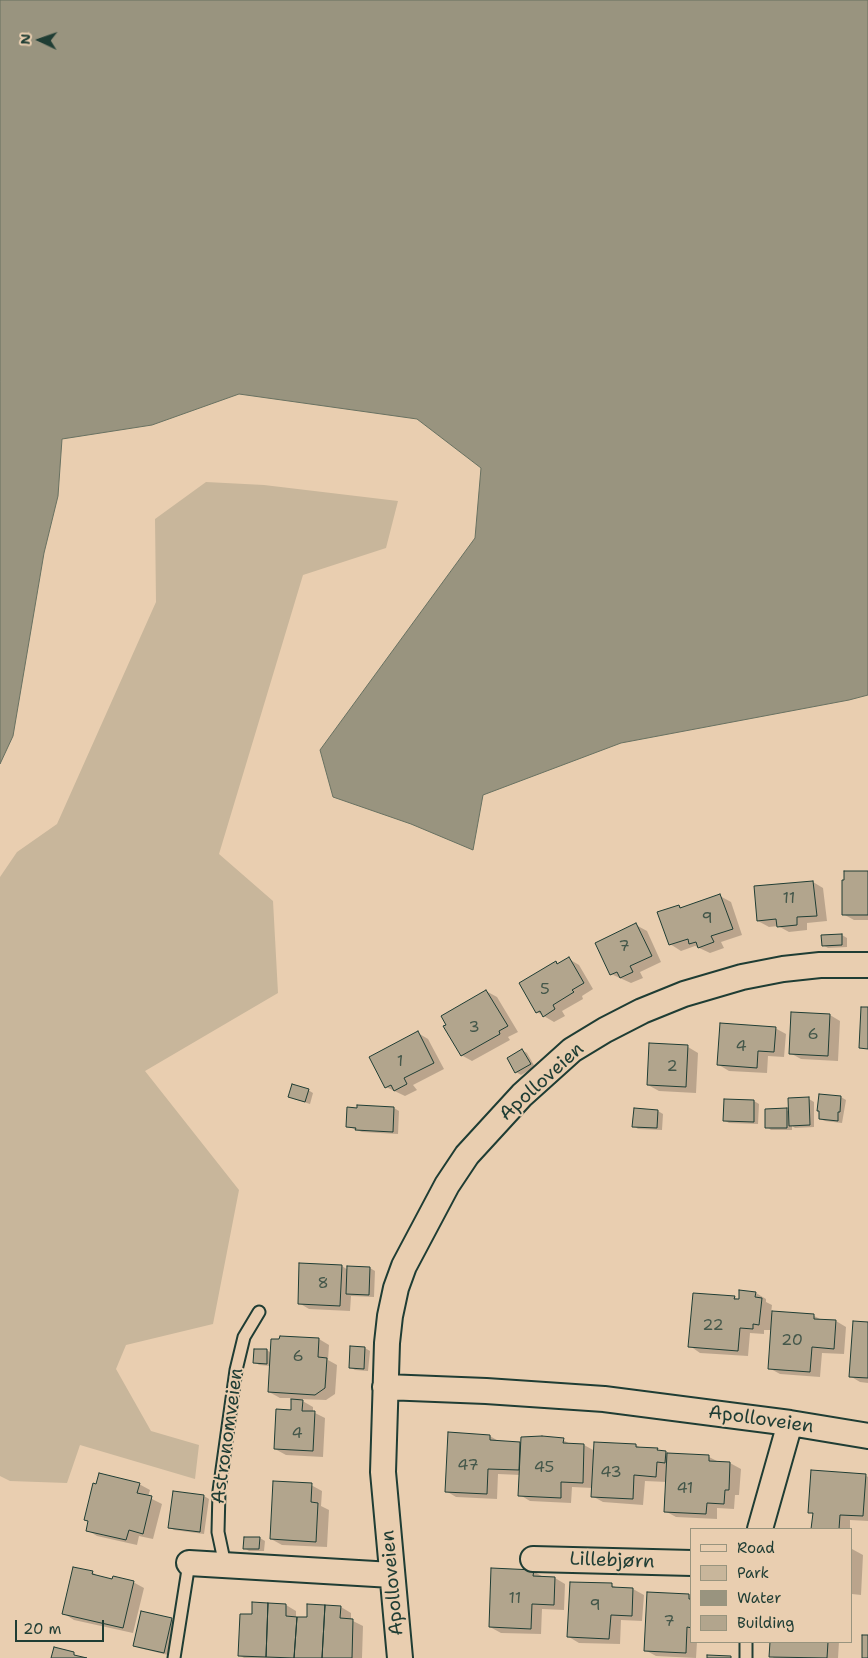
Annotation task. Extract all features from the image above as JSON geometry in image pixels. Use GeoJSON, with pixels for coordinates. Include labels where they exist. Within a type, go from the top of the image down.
{"type":"FeatureCollection","features":[{"type":"Feature","properties":{"kind":"street","name":"Apolloveien"},"geometry":{"type":"LineString","coordinates":[[400,1658],[383,1472],[385,1387],[390,1316],[396,1288],[414,1245],[447,1185],[467,1156],[515,1101],[572,1050],[605,1030],[642,1011],[684,994],[742,977],[783,969],[820,965],[868,964]]}},
{"type":"Feature","properties":{"kind":"street","name":"Apolloveien"},"geometry":{"type":"LineString","coordinates":[[385,1387],[604,1399],[790,1423],[868,1436]]}},
{"type":"Feature","properties":{"kind":"street"},"geometry":{"type":"LineString","coordinates":[[760,1528],[790,1423]]}},
{"type":"Feature","properties":{"kind":"street","name":"Lillebjørn"},"geometry":{"type":"LineString","coordinates":[[533,1559],[690,1564]]}},
{"type":"Feature","properties":{"kind":"street"},"geometry":{"type":"LineString","coordinates":[[189,1563],[392,1575]]}},
{"type":"Feature","properties":{"kind":"lane","name":"Astronomveien"},"geometry":{"type":"LineString","coordinates":[[225,1564],[218,1532],[219,1491],[236,1370],[244,1337],[259,1312]]}},
{"type":"Feature","properties":{"kind":"lane"},"geometry":{"type":"LineString","coordinates":[[174,1658],[189,1563]]}},
{"type":"Feature","properties":{"kind":"lane"},"geometry":{"type":"LineString","coordinates":[[746,1643],[746,1658]]}},
{"type":"Feature","properties":{"kind":"green space"},"geometry":{"type":"Polygon","coordinates":[[[206,482],[264,485],[398,501],[386,548],[303,575],[219,854],[273,901],[278,993],[145,1071],[239,1190],[213,1324],[126,1345],[116,1369],[151,1431],[199,1445],[195,1479],[80,1445],[67,1483],[10,1481],[0,1476],[0,877],[17,852],[57,824],[156,602],[155,519],[206,482]]]}},
{"type":"Feature","properties":{"kind":"water"},"geometry":{"type":"Polygon","coordinates":[[[0,0],[868,0],[868,695],[621,743],[483,795],[473,850],[411,824],[333,797],[320,750],[475,538],[481,468],[417,419],[239,394],[152,425],[62,439],[58,496],[44,553],[13,736],[0,764],[0,0]]]}},
{"type":"Feature","properties":{"kind":"building"},"geometry":{"type":"Polygon","coordinates":[[[844,871],[868,871],[868,915],[842,915],[842,880],[844,880],[844,871]]]}},
{"type":"Feature","properties":{"kind":"building"},"geometry":{"type":"Polygon","coordinates":[[[813,881],[817,916],[797,917],[797,925],[777,927],[776,919],[757,921],[754,886],[813,881]]]}},
{"type":"Feature","properties":{"kind":"building"},"geometry":{"type":"Polygon","coordinates":[[[720,894],[733,929],[711,936],[714,942],[698,948],[696,942],[689,944],[688,939],[669,945],[657,912],[679,905],[680,908],[720,894]]]}},
{"type":"Feature","properties":{"kind":"building"},"geometry":{"type":"Polygon","coordinates":[[[636,923],[652,956],[630,966],[633,972],[620,978],[617,972],[610,975],[595,943],[636,923]]]}},
{"type":"Feature","properties":{"kind":"building"},"geometry":{"type":"Polygon","coordinates":[[[842,934],[842,945],[822,946],[821,935],[842,934]]]}},
{"type":"Feature","properties":{"kind":"building"},"geometry":{"type":"Polygon","coordinates":[[[569,957],[584,983],[572,990],[574,992],[553,1005],[555,1009],[543,1017],[540,1011],[536,1013],[519,983],[556,961],[557,964],[569,957]]]}},
{"type":"Feature","properties":{"kind":"building"},"geometry":{"type":"Polygon","coordinates":[[[486,990],[508,1026],[499,1031],[500,1034],[461,1056],[443,1026],[446,1025],[441,1016],[486,990]]]}},
{"type":"Feature","properties":{"kind":"building"},"geometry":{"type":"Polygon","coordinates":[[[861,1007],[868,1007],[868,1049],[859,1048],[861,1007]]]}},
{"type":"Feature","properties":{"kind":"building"},"geometry":{"type":"Polygon","coordinates":[[[791,1012],[830,1014],[828,1056],[789,1054],[791,1012]]]}},
{"type":"Feature","properties":{"kind":"building"},"geometry":{"type":"Polygon","coordinates":[[[720,1023],[776,1027],[774,1052],[758,1051],[757,1068],[717,1065],[720,1023]]]}},
{"type":"Feature","properties":{"kind":"building"},"geometry":{"type":"Polygon","coordinates":[[[418,1031],[434,1063],[404,1078],[407,1084],[394,1091],[391,1085],[385,1088],[369,1057],[418,1031]]]}},
{"type":"Feature","properties":{"kind":"building"},"geometry":{"type":"Polygon","coordinates":[[[649,1043],[688,1045],[686,1087],[647,1085],[649,1043]]]}},
{"type":"Feature","properties":{"kind":"building"},"geometry":{"type":"Polygon","coordinates":[[[522,1049],[531,1064],[515,1073],[507,1058],[522,1049]]]}},
{"type":"Feature","properties":{"kind":"building"},"geometry":{"type":"Polygon","coordinates":[[[292,1084],[309,1089],[305,1102],[288,1097],[292,1084]]]}},
{"type":"Feature","properties":{"kind":"building"},"geometry":{"type":"Polygon","coordinates":[[[819,1094],[841,1096],[838,1121],[819,1119],[819,1111],[817,1111],[819,1094]]]}},
{"type":"Feature","properties":{"kind":"building"},"geometry":{"type":"Polygon","coordinates":[[[809,1097],[810,1125],[789,1126],[788,1098],[809,1097]]]}},
{"type":"Feature","properties":{"kind":"building"},"geometry":{"type":"Polygon","coordinates":[[[724,1099],[754,1100],[754,1122],[723,1121],[724,1099]]]}},
{"type":"Feature","properties":{"kind":"building"},"geometry":{"type":"Polygon","coordinates":[[[357,1105],[394,1107],[393,1132],[355,1130],[356,1128],[346,1127],[347,1107],[357,1108],[357,1105]]]}},
{"type":"Feature","properties":{"kind":"building"},"geometry":{"type":"Polygon","coordinates":[[[634,1108],[658,1110],[657,1128],[632,1127],[634,1108]]]}},
{"type":"Feature","properties":{"kind":"building"},"geometry":{"type":"Polygon","coordinates":[[[787,1108],[787,1128],[765,1128],[765,1109],[787,1108]]]}},
{"type":"Feature","properties":{"kind":"building"},"geometry":{"type":"Polygon","coordinates":[[[299,1263],[342,1265],[340,1306],[298,1304],[299,1263]]]}},
{"type":"Feature","properties":{"kind":"building"},"geometry":{"type":"Polygon","coordinates":[[[347,1266],[370,1267],[369,1295],[346,1294],[347,1266]]]}},
{"type":"Feature","properties":{"kind":"building"},"geometry":{"type":"Polygon","coordinates":[[[739,1290],[756,1292],[755,1297],[762,1298],[759,1325],[753,1324],[753,1329],[740,1328],[738,1351],[688,1347],[693,1293],[735,1296],[734,1299],[739,1299],[739,1290]]]}},
{"type":"Feature","properties":{"kind":"building"},"geometry":{"type":"Polygon","coordinates":[[[772,1311],[814,1314],[814,1319],[836,1320],[834,1349],[812,1347],[810,1372],[768,1369],[772,1311]]]}},
{"type":"Feature","properties":{"kind":"building"},"geometry":{"type":"Polygon","coordinates":[[[853,1321],[868,1322],[868,1378],[849,1377],[853,1321]]]}},
{"type":"Feature","properties":{"kind":"building"},"geometry":{"type":"Polygon","coordinates":[[[280,1336],[319,1338],[318,1357],[327,1358],[325,1388],[315,1395],[268,1392],[271,1339],[279,1339],[280,1336]]]}},
{"type":"Feature","properties":{"kind":"building"},"geometry":{"type":"Polygon","coordinates":[[[350,1346],[365,1347],[364,1369],[349,1368],[350,1346]]]}},
{"type":"Feature","properties":{"kind":"building"},"geometry":{"type":"Polygon","coordinates":[[[254,1349],[267,1349],[267,1364],[253,1363],[254,1349]]]}},
{"type":"Feature","properties":{"kind":"building"},"geometry":{"type":"Polygon","coordinates":[[[291,1399],[303,1400],[302,1411],[315,1411],[313,1451],[274,1449],[276,1409],[291,1410],[291,1399]]]}},
{"type":"Feature","properties":{"kind":"building"},"geometry":{"type":"Polygon","coordinates":[[[448,1432],[490,1435],[490,1440],[520,1442],[519,1470],[488,1469],[487,1494],[445,1492],[448,1432]]]}},
{"type":"Feature","properties":{"kind":"building"},"geometry":{"type":"Polygon","coordinates":[[[521,1437],[564,1438],[563,1443],[584,1444],[583,1483],[561,1482],[561,1498],[518,1496],[521,1437]]]}},
{"type":"Feature","properties":{"kind":"building"},"geometry":{"type":"Polygon","coordinates":[[[594,1442],[636,1444],[636,1447],[658,1448],[657,1450],[666,1451],[665,1463],[657,1462],[656,1477],[634,1475],[633,1499],[591,1497],[594,1442]]]}},
{"type":"Feature","properties":{"kind":"building"},"geometry":{"type":"Polygon","coordinates":[[[667,1453],[709,1455],[709,1461],[730,1462],[729,1490],[725,1490],[724,1504],[707,1503],[706,1514],[664,1512],[667,1453]]]}},
{"type":"Feature","properties":{"kind":"building"},"geometry":{"type":"Polygon","coordinates":[[[811,1470],[866,1474],[863,1516],[840,1515],[839,1528],[811,1528],[813,1513],[808,1513],[811,1470]]]}},
{"type":"Feature","properties":{"kind":"building"},"geometry":{"type":"Polygon","coordinates":[[[99,1473],[140,1483],[137,1493],[152,1496],[143,1534],[129,1530],[126,1540],[86,1531],[88,1521],[84,1520],[93,1483],[96,1484],[99,1473]]]}},
{"type":"Feature","properties":{"kind":"building"},"geometry":{"type":"Polygon","coordinates":[[[273,1481],[312,1483],[311,1502],[318,1503],[316,1542],[270,1539],[273,1481]]]}},
{"type":"Feature","properties":{"kind":"building"},"geometry":{"type":"Polygon","coordinates":[[[173,1491],[204,1495],[200,1532],[168,1528],[173,1491]]]}},
{"type":"Feature","properties":{"kind":"building"},"geometry":{"type":"Polygon","coordinates":[[[244,1537],[260,1537],[259,1549],[243,1549],[244,1537]]]}},
{"type":"Feature","properties":{"kind":"building"},"geometry":{"type":"Polygon","coordinates":[[[73,1567],[93,1571],[92,1574],[112,1579],[113,1576],[134,1581],[123,1628],[62,1614],[73,1567]]]}},
{"type":"Feature","properties":{"kind":"building"},"geometry":{"type":"Polygon","coordinates":[[[491,1568],[534,1570],[533,1576],[555,1577],[554,1605],[532,1604],[531,1629],[489,1627],[491,1568]]]}},
{"type":"Feature","properties":{"kind":"building"},"geometry":{"type":"Polygon","coordinates":[[[570,1582],[612,1583],[612,1587],[633,1588],[632,1616],[611,1615],[609,1639],[567,1637],[570,1582]]]}},
{"type":"Feature","properties":{"kind":"building"},"geometry":{"type":"Polygon","coordinates":[[[647,1592],[689,1594],[690,1628],[687,1627],[686,1653],[644,1651],[647,1592]]]}},
{"type":"Feature","properties":{"kind":"building"},"geometry":{"type":"Polygon","coordinates":[[[252,1602],[268,1603],[266,1657],[238,1656],[240,1614],[252,1614],[252,1602]]]}},
{"type":"Feature","properties":{"kind":"building"},"geometry":{"type":"Polygon","coordinates":[[[268,1603],[286,1604],[286,1616],[297,1617],[294,1658],[266,1657],[268,1603]]]}},
{"type":"Feature","properties":{"kind":"building"},"geometry":{"type":"Polygon","coordinates":[[[307,1604],[325,1605],[322,1658],[294,1658],[297,1617],[307,1617],[307,1604]]]}},
{"type":"Feature","properties":{"kind":"building"},"geometry":{"type":"Polygon","coordinates":[[[325,1605],[341,1606],[340,1618],[353,1619],[352,1658],[322,1658],[325,1605]]]}},
{"type":"Feature","properties":{"kind":"building"},"geometry":{"type":"Polygon","coordinates":[[[141,1611],[172,1618],[164,1653],[133,1646],[141,1611]]]}},
{"type":"Feature","properties":{"kind":"building"},"geometry":{"type":"Polygon","coordinates":[[[862,1635],[868,1635],[868,1658],[862,1658],[862,1635]]]}},
{"type":"Feature","properties":{"kind":"building"},"geometry":{"type":"Polygon","coordinates":[[[770,1643],[828,1643],[827,1658],[769,1657],[770,1643]]]}},
{"type":"Feature","properties":{"kind":"building"},"geometry":{"type":"Polygon","coordinates":[[[54,1647],[74,1652],[74,1655],[87,1658],[51,1658],[54,1647]]]}},
{"type":"Feature","properties":{"kind":"building"},"geometry":{"type":"Polygon","coordinates":[[[707,1655],[731,1656],[731,1658],[707,1658],[707,1655]]]}}]}
